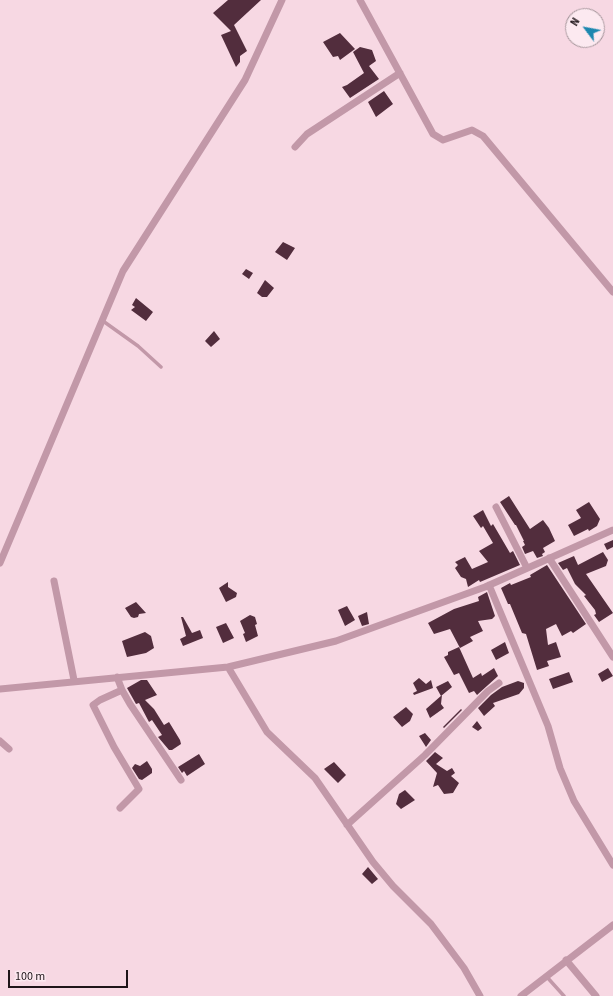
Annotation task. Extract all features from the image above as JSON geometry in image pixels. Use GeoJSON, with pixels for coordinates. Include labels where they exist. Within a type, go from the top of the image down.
{"type":"FeatureCollection","features":[{"type":"Feature","properties":{"kind":"street"},"geometry":{"type":"LineString","coordinates":[[0,563],[123,271],[245,80],[282,0]]}},
{"type":"Feature","properties":{"kind":"street"},"geometry":{"type":"LineString","coordinates":[[360,0],[433,134],[443,140],[472,130],[483,136],[613,292]]}},
{"type":"Feature","properties":{"kind":"street"},"geometry":{"type":"LineString","coordinates":[[295,148],[307,134],[400,73]]}},
{"type":"Feature","properties":{"kind":"street"},"geometry":{"type":"LineString","coordinates":[[496,507],[527,568]]}},
{"type":"Feature","properties":{"kind":"street"},"geometry":{"type":"LineString","coordinates":[[0,689],[74,680],[228,666],[336,642],[489,584],[613,530]]}},
{"type":"Feature","properties":{"kind":"street"},"geometry":{"type":"LineString","coordinates":[[550,558],[613,657]]}},
{"type":"Feature","properties":{"kind":"street"},"geometry":{"type":"LineString","coordinates":[[54,581],[74,680]]}},
{"type":"Feature","properties":{"kind":"street"},"geometry":{"type":"LineString","coordinates":[[489,584],[548,726],[560,768],[574,801],[613,865]]}},
{"type":"Feature","properties":{"kind":"street"},"geometry":{"type":"LineString","coordinates":[[228,666],[267,732],[315,778],[373,862],[392,886],[431,924],[464,968],[480,996]]}},
{"type":"Feature","properties":{"kind":"street"},"geometry":{"type":"LineString","coordinates":[[118,676],[122,690],[161,753],[181,780]]}},
{"type":"Feature","properties":{"kind":"street"},"geometry":{"type":"LineString","coordinates":[[347,825],[425,755],[488,691],[499,683]]}},
{"type":"Feature","properties":{"kind":"street"},"geometry":{"type":"LineString","coordinates":[[120,808],[139,789],[114,747],[93,705],[100,700],[122,690]]}},
{"type":"Feature","properties":{"kind":"street"},"geometry":{"type":"LineString","coordinates":[[0,741],[9,749]]}},
{"type":"Feature","properties":{"kind":"street"},"geometry":{"type":"LineString","coordinates":[[521,996],[613,925]]}},
{"type":"Feature","properties":{"kind":"street"},"geometry":{"type":"LineString","coordinates":[[566,960],[596,996]]}},
{"type":"Feature","properties":{"kind":"lane"},"geometry":{"type":"LineString","coordinates":[[102,320],[138,346],[161,367]]}},
{"type":"Feature","properties":{"kind":"lane"},"geometry":{"type":"LineString","coordinates":[[546,976],[564,996]]}},
{"type":"Feature","properties":{"kind":"building"},"geometry":{"type":"Polygon","coordinates":[[[228,0],[261,0],[234,25],[247,51],[240,56],[240,62],[236,67],[221,35],[231,31],[213,13],[228,0]]]}},
{"type":"Feature","properties":{"kind":"building"},"geometry":{"type":"Polygon","coordinates":[[[340,33],[355,49],[340,60],[338,56],[333,57],[323,42],[340,33]]]}},
{"type":"Feature","properties":{"kind":"building"},"geometry":{"type":"Polygon","coordinates":[[[360,47],[372,50],[376,61],[369,66],[379,79],[350,98],[342,87],[364,73],[353,52],[360,47]]]}},
{"type":"Feature","properties":{"kind":"building"},"geometry":{"type":"Polygon","coordinates":[[[384,91],[393,104],[376,117],[368,102],[384,91]]]}},
{"type":"Feature","properties":{"kind":"building"},"geometry":{"type":"Polygon","coordinates":[[[283,242],[295,248],[287,260],[275,252],[283,242]]]}},
{"type":"Feature","properties":{"kind":"building"},"geometry":{"type":"Polygon","coordinates":[[[246,269],[253,273],[249,279],[242,274],[246,269]]]}},
{"type":"Feature","properties":{"kind":"building"},"geometry":{"type":"Polygon","coordinates":[[[265,280],[274,288],[267,297],[262,297],[257,293],[265,280]]]}},
{"type":"Feature","properties":{"kind":"building"},"geometry":{"type":"Polygon","coordinates":[[[136,298],[153,312],[146,321],[131,310],[135,307],[132,305],[136,298]]]}},
{"type":"Feature","properties":{"kind":"building"},"geometry":{"type":"Polygon","coordinates":[[[214,331],[220,339],[211,347],[205,341],[214,331]]]}},
{"type":"Feature","properties":{"kind":"building"},"geometry":{"type":"Polygon","coordinates":[[[509,496],[530,529],[543,520],[549,528],[555,541],[543,548],[545,552],[542,554],[543,556],[537,558],[533,551],[525,554],[522,547],[525,545],[524,541],[516,525],[500,502],[509,496]]]}},
{"type":"Feature","properties":{"kind":"building"},"geometry":{"type":"Polygon","coordinates":[[[589,502],[600,519],[597,526],[589,531],[588,529],[574,536],[568,525],[581,518],[576,510],[589,502]]]}},
{"type":"Feature","properties":{"kind":"building"},"geometry":{"type":"Polygon","coordinates":[[[483,510],[491,526],[493,524],[510,553],[513,551],[520,565],[480,582],[479,580],[468,587],[466,579],[461,577],[455,568],[458,565],[455,562],[465,557],[472,569],[488,562],[479,551],[493,543],[483,526],[481,528],[473,516],[483,510]]]}},
{"type":"Feature","properties":{"kind":"building"},"geometry":{"type":"Polygon","coordinates":[[[613,540],[613,547],[607,550],[604,544],[613,540]]]}},
{"type":"Feature","properties":{"kind":"building"},"geometry":{"type":"Polygon","coordinates":[[[603,552],[608,560],[606,566],[586,574],[613,613],[599,622],[594,615],[596,614],[595,610],[584,596],[586,595],[575,584],[567,568],[563,570],[558,563],[574,556],[578,565],[603,552]]]}},
{"type":"Feature","properties":{"kind":"building"},"geometry":{"type":"Polygon","coordinates":[[[547,565],[586,624],[573,633],[571,631],[562,636],[556,624],[546,629],[548,645],[556,642],[561,657],[547,661],[549,666],[537,670],[526,634],[522,633],[510,604],[508,604],[501,588],[510,583],[511,585],[531,577],[530,575],[547,565]]]}},
{"type":"Feature","properties":{"kind":"building"},"geometry":{"type":"Polygon","coordinates":[[[228,582],[228,587],[237,593],[236,597],[226,602],[219,588],[228,582]]]}},
{"type":"Feature","properties":{"kind":"building"},"geometry":{"type":"Polygon","coordinates":[[[487,592],[495,616],[492,619],[478,621],[483,631],[470,637],[473,641],[460,648],[450,629],[434,634],[428,623],[454,609],[479,601],[478,597],[487,592]]]}},
{"type":"Feature","properties":{"kind":"building"},"geometry":{"type":"Polygon","coordinates":[[[136,602],[146,613],[139,614],[138,617],[134,618],[131,617],[125,608],[136,602]]]}},
{"type":"Feature","properties":{"kind":"building"},"geometry":{"type":"Polygon","coordinates":[[[347,606],[355,620],[345,626],[338,610],[347,606]]]}},
{"type":"Feature","properties":{"kind":"building"},"geometry":{"type":"Polygon","coordinates":[[[367,612],[369,624],[362,626],[358,616],[367,612]]]}},
{"type":"Feature","properties":{"kind":"building"},"geometry":{"type":"Polygon","coordinates":[[[250,615],[255,617],[257,624],[255,625],[258,636],[246,642],[243,634],[245,633],[240,621],[250,615]]]}},
{"type":"Feature","properties":{"kind":"building"},"geometry":{"type":"Polygon","coordinates":[[[181,617],[183,617],[192,633],[200,630],[203,638],[183,646],[180,639],[186,636],[181,617]]]}},
{"type":"Feature","properties":{"kind":"building"},"geometry":{"type":"Polygon","coordinates":[[[226,623],[234,638],[223,643],[216,627],[226,623]]]}},
{"type":"Feature","properties":{"kind":"building"},"geometry":{"type":"Polygon","coordinates":[[[145,632],[151,636],[154,648],[146,653],[127,657],[122,641],[145,632]]]}},
{"type":"Feature","properties":{"kind":"building"},"geometry":{"type":"Polygon","coordinates":[[[505,642],[509,653],[496,660],[491,650],[505,642]]]}},
{"type":"Feature","properties":{"kind":"building"},"geometry":{"type":"Polygon","coordinates":[[[459,647],[473,678],[481,673],[482,676],[494,668],[498,676],[477,695],[474,691],[469,693],[459,673],[454,675],[444,657],[448,655],[448,652],[459,647]]]}},
{"type":"Feature","properties":{"kind":"building"},"geometry":{"type":"Polygon","coordinates":[[[608,668],[613,676],[602,682],[598,674],[608,668]]]}},
{"type":"Feature","properties":{"kind":"building"},"geometry":{"type":"Polygon","coordinates":[[[569,672],[573,682],[553,689],[549,679],[569,672]]]}},
{"type":"Feature","properties":{"kind":"building"},"geometry":{"type":"Polygon","coordinates":[[[419,678],[426,684],[431,680],[433,688],[414,695],[413,693],[417,691],[413,683],[419,678]]]}},
{"type":"Feature","properties":{"kind":"building"},"geometry":{"type":"Polygon","coordinates":[[[141,680],[147,680],[157,695],[145,700],[154,709],[164,725],[169,722],[180,740],[181,744],[172,750],[169,750],[158,737],[162,735],[152,720],[149,722],[139,703],[136,704],[127,688],[141,680]]]}},
{"type":"Feature","properties":{"kind":"building"},"geometry":{"type":"Polygon","coordinates":[[[448,681],[452,687],[441,696],[436,687],[448,681]]]}},
{"type":"Feature","properties":{"kind":"building"},"geometry":{"type":"Polygon","coordinates":[[[518,681],[524,683],[524,688],[519,694],[493,703],[495,706],[484,716],[478,708],[491,695],[502,687],[518,681]]]}},
{"type":"Feature","properties":{"kind":"building"},"geometry":{"type":"Polygon","coordinates":[[[442,695],[441,704],[444,708],[430,718],[426,709],[442,695]]]}},
{"type":"Feature","properties":{"kind":"building"},"geometry":{"type":"Polygon","coordinates":[[[406,707],[413,714],[410,721],[402,727],[393,717],[406,707]]]}},
{"type":"Feature","properties":{"kind":"building"},"geometry":{"type":"Polygon","coordinates":[[[461,709],[462,710],[444,728],[443,727],[461,709]]]}},
{"type":"Feature","properties":{"kind":"building"},"geometry":{"type":"Polygon","coordinates":[[[477,721],[482,728],[478,731],[472,727],[477,721]]]}},
{"type":"Feature","properties":{"kind":"building"},"geometry":{"type":"Polygon","coordinates":[[[425,733],[431,740],[426,747],[419,736],[425,733]]]}},
{"type":"Feature","properties":{"kind":"building"},"geometry":{"type":"Polygon","coordinates":[[[435,752],[443,758],[436,764],[447,771],[452,768],[455,773],[451,776],[459,783],[453,793],[444,794],[438,785],[433,787],[437,773],[426,761],[435,752]]]}},
{"type":"Feature","properties":{"kind":"building"},"geometry":{"type":"Polygon","coordinates":[[[199,754],[205,764],[187,776],[184,771],[182,773],[178,767],[199,754]]]}},
{"type":"Feature","properties":{"kind":"building"},"geometry":{"type":"Polygon","coordinates":[[[147,761],[152,769],[152,773],[142,780],[139,779],[132,768],[135,764],[140,766],[147,761]]]}},
{"type":"Feature","properties":{"kind":"building"},"geometry":{"type":"Polygon","coordinates":[[[334,762],[346,775],[338,783],[324,769],[334,762]]]}},
{"type":"Feature","properties":{"kind":"building"},"geometry":{"type":"Polygon","coordinates":[[[405,790],[415,800],[401,809],[396,804],[399,794],[405,790]]]}},
{"type":"Feature","properties":{"kind":"building"},"geometry":{"type":"Polygon","coordinates":[[[368,867],[378,879],[372,884],[362,874],[368,867]]]}}]}
